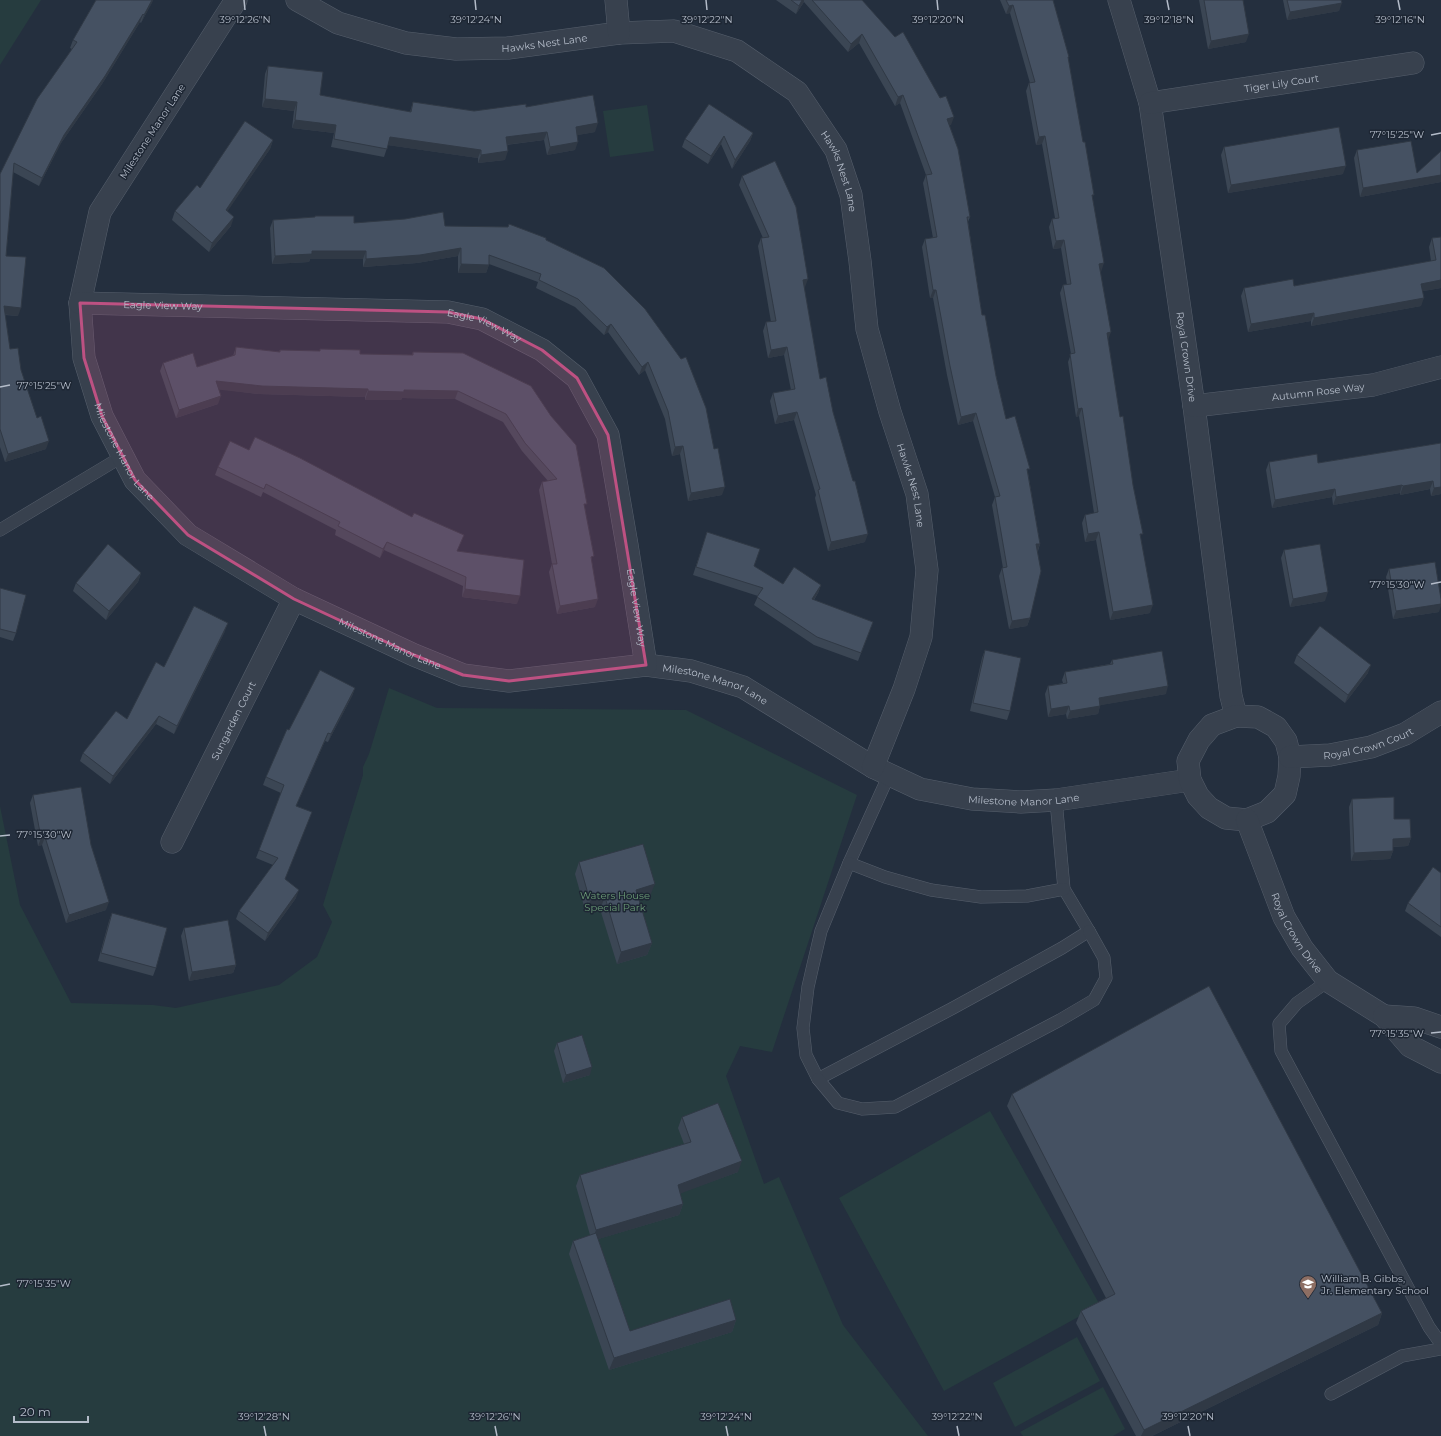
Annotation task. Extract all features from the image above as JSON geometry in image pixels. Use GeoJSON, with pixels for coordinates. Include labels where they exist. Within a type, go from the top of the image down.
{"type":"FeatureCollection","features":[{"type":"Feature","properties":{"kind":"street","name":"Milestone Manor Lane"},"geometry":{"type":"LineString","coordinates":[[236,0],[100,212],[80,303],[84,358],[102,416],[135,480],[188,535],[294,599],[414,655],[462,675],[509,681],[646,666],[691,671],[743,688],[881,771],[920,789],[972,799],[1021,802],[1056,800],[1190,780]]}},
{"type":"Feature","properties":{"kind":"street","name":"Hawks Nest Lane"},"geometry":{"type":"LineString","coordinates":[[297,0],[338,23],[406,43],[456,50],[508,48],[619,33],[674,31],[737,51],[797,92],[836,150],[850,195],[860,262],[867,328],[890,412],[918,494],[927,570],[920,637],[881,771]]}},
{"type":"Feature","properties":{"kind":"street"},"geometry":{"type":"LineString","coordinates":[[616,0],[619,33]]}},
{"type":"Feature","properties":{"kind":"street","name":"Royal Crown Drive"},"geometry":{"type":"LineString","coordinates":[[1120,0],[1150,103],[1194,406],[1231,696],[1236,716]]}},
{"type":"Feature","properties":{"kind":"street","name":"Tiger Lily Court"},"geometry":{"type":"LineString","coordinates":[[1150,103],[1413,64]]}},
{"type":"Feature","properties":{"kind":"street","name":"Eagle View Way"},"geometry":{"type":"LineString","coordinates":[[80,303],[448,312],[482,319],[542,350],[577,378],[608,435],[646,666]]}},
{"type":"Feature","properties":{"kind":"street","name":"Autumn Rose Way"},"geometry":{"type":"LineString","coordinates":[[1194,406],[1373,385],[1441,367]]}},
{"type":"Feature","properties":{"kind":"street","name":"Sungarden Court"},"geometry":{"type":"LineString","coordinates":[[172,842],[294,599]]}},
{"type":"Feature","properties":{"kind":"street","name":"Royal Crown Court"},"geometry":{"type":"LineString","coordinates":[[1290,757],[1330,755],[1371,748],[1405,734],[1441,712]]}},
{"type":"Feature","properties":{"kind":"street"},"geometry":{"type":"LineString","coordinates":[[1236,716],[1258,717],[1276,727],[1286,741],[1290,757],[1286,794],[1267,812],[1247,820],[1226,818],[1209,808],[1198,796],[1190,780],[1188,761],[1199,740],[1212,725],[1236,716]]}},
{"type":"Feature","properties":{"kind":"street","name":"Royal Crown Drive"},"geometry":{"type":"LineString","coordinates":[[1247,820],[1284,917],[1302,948],[1328,981],[1384,1016],[1410,1046],[1441,1062]]}},
{"type":"Feature","properties":{"kind":"street","name":"Royal Crown Drive"},"geometry":{"type":"LineString","coordinates":[[1384,1016],[1414,1018],[1441,1027]]}},
{"type":"Feature","properties":{"kind":"lane"},"geometry":{"type":"LineString","coordinates":[[0,530],[123,456]]}},
{"type":"Feature","properties":{"kind":"lane"},"geometry":{"type":"LineString","coordinates":[[881,771],[849,863],[821,932],[808,994],[803,1028],[806,1055],[818,1079],[838,1102],[862,1109],[895,1107],[1060,1020],[1094,1000],[1106,978],[1104,958],[1064,889],[1056,800]]}},
{"type":"Feature","properties":{"kind":"lane"},"geometry":{"type":"LineString","coordinates":[[849,863],[885,877],[938,891],[981,896],[1027,896],[1064,889]]}},
{"type":"Feature","properties":{"kind":"lane"},"geometry":{"type":"LineString","coordinates":[[818,1079],[967,1001],[1062,948],[1089,930]]}},
{"type":"Feature","properties":{"kind":"lane"},"geometry":{"type":"LineString","coordinates":[[1328,981],[1296,1003],[1279,1024],[1281,1051],[1429,1327],[1441,1344]]}},
{"type":"Feature","properties":{"kind":"lane"},"geometry":{"type":"LineString","coordinates":[[1331,1394],[1402,1356],[1441,1349]]}},
{"type":"Feature","properties":{"kind":"highlighted area"},"geometry":{"type":"Polygon","coordinates":[[[80,303],[448,312],[482,319],[542,350],[577,378],[608,435],[646,665],[509,681],[463,675],[414,655],[294,599],[188,535],[135,480],[102,416],[84,358],[80,303]]]}},
{"type":"Feature","properties":{"kind":"green space"},"geometry":{"type":"Polygon","coordinates":[[[0,0],[41,0],[0,65],[0,0]]]}},
{"type":"Feature","properties":{"kind":"green space"},"geometry":{"type":"Polygon","coordinates":[[[647,105],[654,151],[610,157],[603,111],[647,105]]]}},
{"type":"Feature","properties":{"kind":"green space","name":"Waters House Special Park"},"geometry":{"type":"Polygon","coordinates":[[[389,688],[437,708],[686,710],[857,795],[772,1052],[740,1046],[726,1076],[764,1184],[779,1177],[843,1325],[928,1436],[0,1436],[0,806],[20,905],[71,1003],[153,1005],[176,1008],[279,985],[317,957],[332,922],[323,905],[363,775],[363,767],[369,754],[389,688]]]}},
{"type":"Feature","properties":{"kind":"green space"},"geometry":{"type":"Polygon","coordinates":[[[990,1111],[1100,1305],[944,1391],[839,1198],[990,1111]]]}},
{"type":"Feature","properties":{"kind":"green space"},"geometry":{"type":"Polygon","coordinates":[[[1077,1337],[1100,1381],[1015,1427],[993,1383],[1077,1337]]]}},
{"type":"Feature","properties":{"kind":"green space"},"geometry":{"type":"Polygon","coordinates":[[[1103,1387],[1125,1429],[1113,1436],[1023,1436],[1020,1432],[1103,1387]]]}},
{"type":"Feature","properties":{"kind":"building"},"geometry":{"type":"Polygon","coordinates":[[[96,0],[152,0],[105,76],[64,135],[42,178],[14,163],[6,256],[26,257],[21,308],[4,306],[10,349],[18,348],[21,370],[37,418],[41,416],[49,441],[8,454],[0,429],[0,174],[37,99],[77,42],[73,40],[96,0]]]}},
{"type":"Feature","properties":{"kind":"building"},"geometry":{"type":"Polygon","coordinates":[[[791,0],[802,0],[799,6],[791,0]]]}},
{"type":"Feature","properties":{"kind":"building"},"geometry":{"type":"Polygon","coordinates":[[[812,0],[862,0],[895,37],[903,32],[940,98],[946,96],[954,117],[947,119],[958,149],[970,217],[967,217],[982,315],[985,315],[996,376],[1006,419],[1015,416],[1030,469],[1027,469],[1040,544],[1036,544],[1041,571],[1030,618],[1012,621],[1002,568],[1007,567],[995,497],[1000,496],[976,413],[961,417],[936,290],[933,290],[925,239],[937,237],[926,175],[932,174],[903,95],[898,97],[862,34],[851,44],[812,0]]]}},
{"type":"Feature","properties":{"kind":"building"},"geometry":{"type":"Polygon","coordinates":[[[1006,0],[1053,0],[1069,57],[1083,142],[1085,142],[1094,195],[1092,195],[1104,263],[1099,264],[1111,332],[1107,333],[1120,417],[1123,416],[1133,485],[1143,534],[1140,534],[1153,605],[1113,612],[1099,532],[1088,534],[1085,515],[1098,512],[1082,408],[1078,409],[1070,354],[1075,353],[1063,285],[1071,284],[1064,240],[1056,241],[1052,219],[1059,218],[1045,136],[1039,137],[1029,83],[1035,82],[1013,5],[1009,6],[1006,0]]]}},
{"type":"Feature","properties":{"kind":"building"},"geometry":{"type":"Polygon","coordinates":[[[1204,0],[1243,0],[1249,34],[1211,41],[1204,0]]]}},
{"type":"Feature","properties":{"kind":"building"},"geometry":{"type":"Polygon","coordinates":[[[1287,0],[1341,0],[1342,3],[1290,12],[1287,0]]]}},
{"type":"Feature","properties":{"kind":"building"},"geometry":{"type":"Polygon","coordinates":[[[268,66],[323,72],[320,95],[411,112],[413,102],[474,111],[526,104],[526,107],[593,95],[598,123],[576,127],[578,142],[550,147],[547,132],[506,137],[508,151],[481,155],[481,150],[390,137],[387,149],[334,139],[336,125],[295,120],[297,102],[265,99],[268,66]]]}},
{"type":"Feature","properties":{"kind":"building"},"geometry":{"type":"Polygon","coordinates":[[[709,104],[753,133],[735,160],[724,136],[711,156],[685,139],[709,104]]]}},
{"type":"Feature","properties":{"kind":"building"},"geometry":{"type":"Polygon","coordinates":[[[245,121],[273,140],[226,210],[234,217],[212,243],[175,211],[197,185],[200,188],[245,121]]]}},
{"type":"Feature","properties":{"kind":"building"},"geometry":{"type":"Polygon","coordinates":[[[1339,127],[1346,166],[1231,185],[1224,147],[1339,127]]]}},
{"type":"Feature","properties":{"kind":"building"},"geometry":{"type":"Polygon","coordinates":[[[1411,141],[1417,173],[1441,151],[1441,175],[1363,188],[1357,150],[1411,141]]]}},
{"type":"Feature","properties":{"kind":"building"},"geometry":{"type":"Polygon","coordinates":[[[775,161],[796,207],[808,279],[803,280],[820,379],[826,377],[833,412],[853,481],[855,481],[868,534],[831,542],[818,490],[820,489],[797,412],[778,416],[773,393],[795,389],[787,347],[771,350],[766,322],[776,321],[761,238],[769,237],[742,176],[775,161]]]}},
{"type":"Feature","properties":{"kind":"building"},"geometry":{"type":"Polygon","coordinates":[[[443,212],[445,226],[508,227],[509,224],[546,238],[546,240],[604,268],[645,309],[681,359],[686,357],[706,408],[714,449],[718,448],[725,487],[691,493],[683,446],[675,447],[668,411],[648,362],[642,367],[611,324],[607,327],[578,299],[539,280],[541,274],[489,255],[489,265],[461,264],[461,248],[420,255],[366,259],[366,251],[312,251],[312,254],[275,256],[273,220],[315,216],[354,216],[354,223],[405,219],[443,212]]]}},
{"type":"Feature","properties":{"kind":"building"},"geometry":{"type":"Polygon","coordinates":[[[1441,237],[1441,280],[1421,284],[1424,298],[1314,318],[1314,313],[1251,324],[1244,288],[1293,279],[1294,286],[1436,260],[1432,238],[1441,237]]]}},
{"type":"Feature","properties":{"kind":"building"},"geometry":{"type":"Polygon","coordinates":[[[236,347],[280,352],[280,350],[320,351],[320,349],[360,350],[360,354],[413,355],[413,352],[463,353],[531,386],[551,416],[576,445],[587,504],[584,504],[594,556],[591,557],[598,599],[560,606],[552,564],[557,564],[542,482],[557,479],[525,443],[506,414],[458,391],[368,391],[368,389],[262,386],[216,381],[221,396],[179,410],[163,363],[193,353],[197,367],[235,355],[236,347]]]}},
{"type":"Feature","properties":{"kind":"building"},"geometry":{"type":"Polygon","coordinates":[[[255,437],[300,458],[412,517],[414,513],[464,535],[457,551],[524,560],[520,596],[465,589],[466,577],[387,542],[383,549],[338,526],[340,522],[266,484],[264,489],[218,467],[230,441],[249,450],[255,437]]]}},
{"type":"Feature","properties":{"kind":"building"},"geometry":{"type":"Polygon","coordinates":[[[1441,443],[1441,487],[1434,488],[1433,481],[1336,497],[1335,489],[1275,500],[1269,462],[1317,454],[1318,463],[1441,443]]]}},
{"type":"Feature","properties":{"kind":"building"},"geometry":{"type":"Polygon","coordinates":[[[707,532],[760,549],[754,566],[783,584],[794,567],[821,585],[812,599],[873,622],[861,653],[817,637],[757,597],[763,588],[696,567],[707,532]]]}},
{"type":"Feature","properties":{"kind":"building"},"geometry":{"type":"Polygon","coordinates":[[[108,544],[141,573],[109,611],[76,583],[108,544]]]}},
{"type":"Feature","properties":{"kind":"building"},"geometry":{"type":"Polygon","coordinates":[[[1320,544],[1328,592],[1293,599],[1284,550],[1320,544]]]}},
{"type":"Feature","properties":{"kind":"building"},"geometry":{"type":"Polygon","coordinates":[[[1435,562],[1441,604],[1396,611],[1389,569],[1435,562]]]}},
{"type":"Feature","properties":{"kind":"building"},"geometry":{"type":"Polygon","coordinates":[[[0,588],[26,595],[16,633],[0,629],[0,588]]]}},
{"type":"Feature","properties":{"kind":"building"},"geometry":{"type":"Polygon","coordinates":[[[194,606],[228,623],[177,726],[159,716],[113,776],[83,753],[116,711],[127,719],[156,662],[164,667],[194,606]]]}},
{"type":"Feature","properties":{"kind":"building"},"geometry":{"type":"Polygon","coordinates":[[[1320,626],[1371,665],[1348,695],[1297,655],[1320,626]]]}},
{"type":"Feature","properties":{"kind":"building"},"geometry":{"type":"Polygon","coordinates":[[[985,650],[1021,658],[1010,711],[973,703],[985,650]]]}},
{"type":"Feature","properties":{"kind":"building"},"geometry":{"type":"Polygon","coordinates":[[[1162,651],[1168,686],[1099,698],[1100,706],[1070,711],[1069,706],[1051,709],[1048,686],[1067,683],[1065,672],[1113,664],[1112,660],[1162,651]]]}},
{"type":"Feature","properties":{"kind":"building"},"geometry":{"type":"Polygon","coordinates":[[[320,670],[355,688],[331,734],[328,733],[296,806],[312,812],[285,879],[299,890],[268,933],[239,911],[278,858],[259,850],[284,785],[266,777],[287,729],[289,730],[320,670]]]}},
{"type":"Feature","properties":{"kind":"building"},"geometry":{"type":"Polygon","coordinates":[[[81,787],[91,845],[109,902],[69,915],[45,837],[41,838],[33,795],[81,787]]]}},
{"type":"Feature","properties":{"kind":"building"},"geometry":{"type":"Polygon","coordinates":[[[1394,797],[1394,819],[1410,819],[1411,838],[1393,839],[1393,851],[1354,853],[1352,799],[1394,797]]]}},
{"type":"Feature","properties":{"kind":"building"},"geometry":{"type":"Polygon","coordinates":[[[643,844],[655,884],[636,890],[652,943],[621,952],[605,897],[590,901],[579,862],[643,844]]]}},
{"type":"Feature","properties":{"kind":"building"},"geometry":{"type":"Polygon","coordinates":[[[1433,867],[1441,873],[1441,927],[1408,903],[1433,867]]]}},
{"type":"Feature","properties":{"kind":"building"},"geometry":{"type":"Polygon","coordinates":[[[112,913],[167,928],[156,968],[101,953],[112,913]]]}},
{"type":"Feature","properties":{"kind":"building"},"geometry":{"type":"Polygon","coordinates":[[[228,920],[236,965],[192,972],[184,928],[228,920]]]}},
{"type":"Feature","properties":{"kind":"building"},"geometry":{"type":"Polygon","coordinates":[[[1209,986],[1382,1313],[1144,1430],[1081,1311],[1115,1294],[1012,1094],[1209,986]]]}},
{"type":"Feature","properties":{"kind":"building"},"geometry":{"type":"Polygon","coordinates":[[[582,1035],[592,1067],[566,1075],[557,1043],[582,1035]]]}},
{"type":"Feature","properties":{"kind":"building"},"geometry":{"type":"Polygon","coordinates":[[[718,1103],[742,1161],[678,1185],[683,1204],[596,1230],[580,1175],[691,1142],[682,1117],[718,1103]]]}},
{"type":"Feature","properties":{"kind":"building"},"geometry":{"type":"Polygon","coordinates":[[[596,1233],[630,1331],[730,1299],[736,1320],[614,1358],[573,1241],[596,1233]]]}},
{"type":"Feature","properties":{"kind":"place","name":"William B. Gibbs, Jr. Elementary School"},"geometry":{"type":"Point","coordinates":[1308,1299]}}]}
